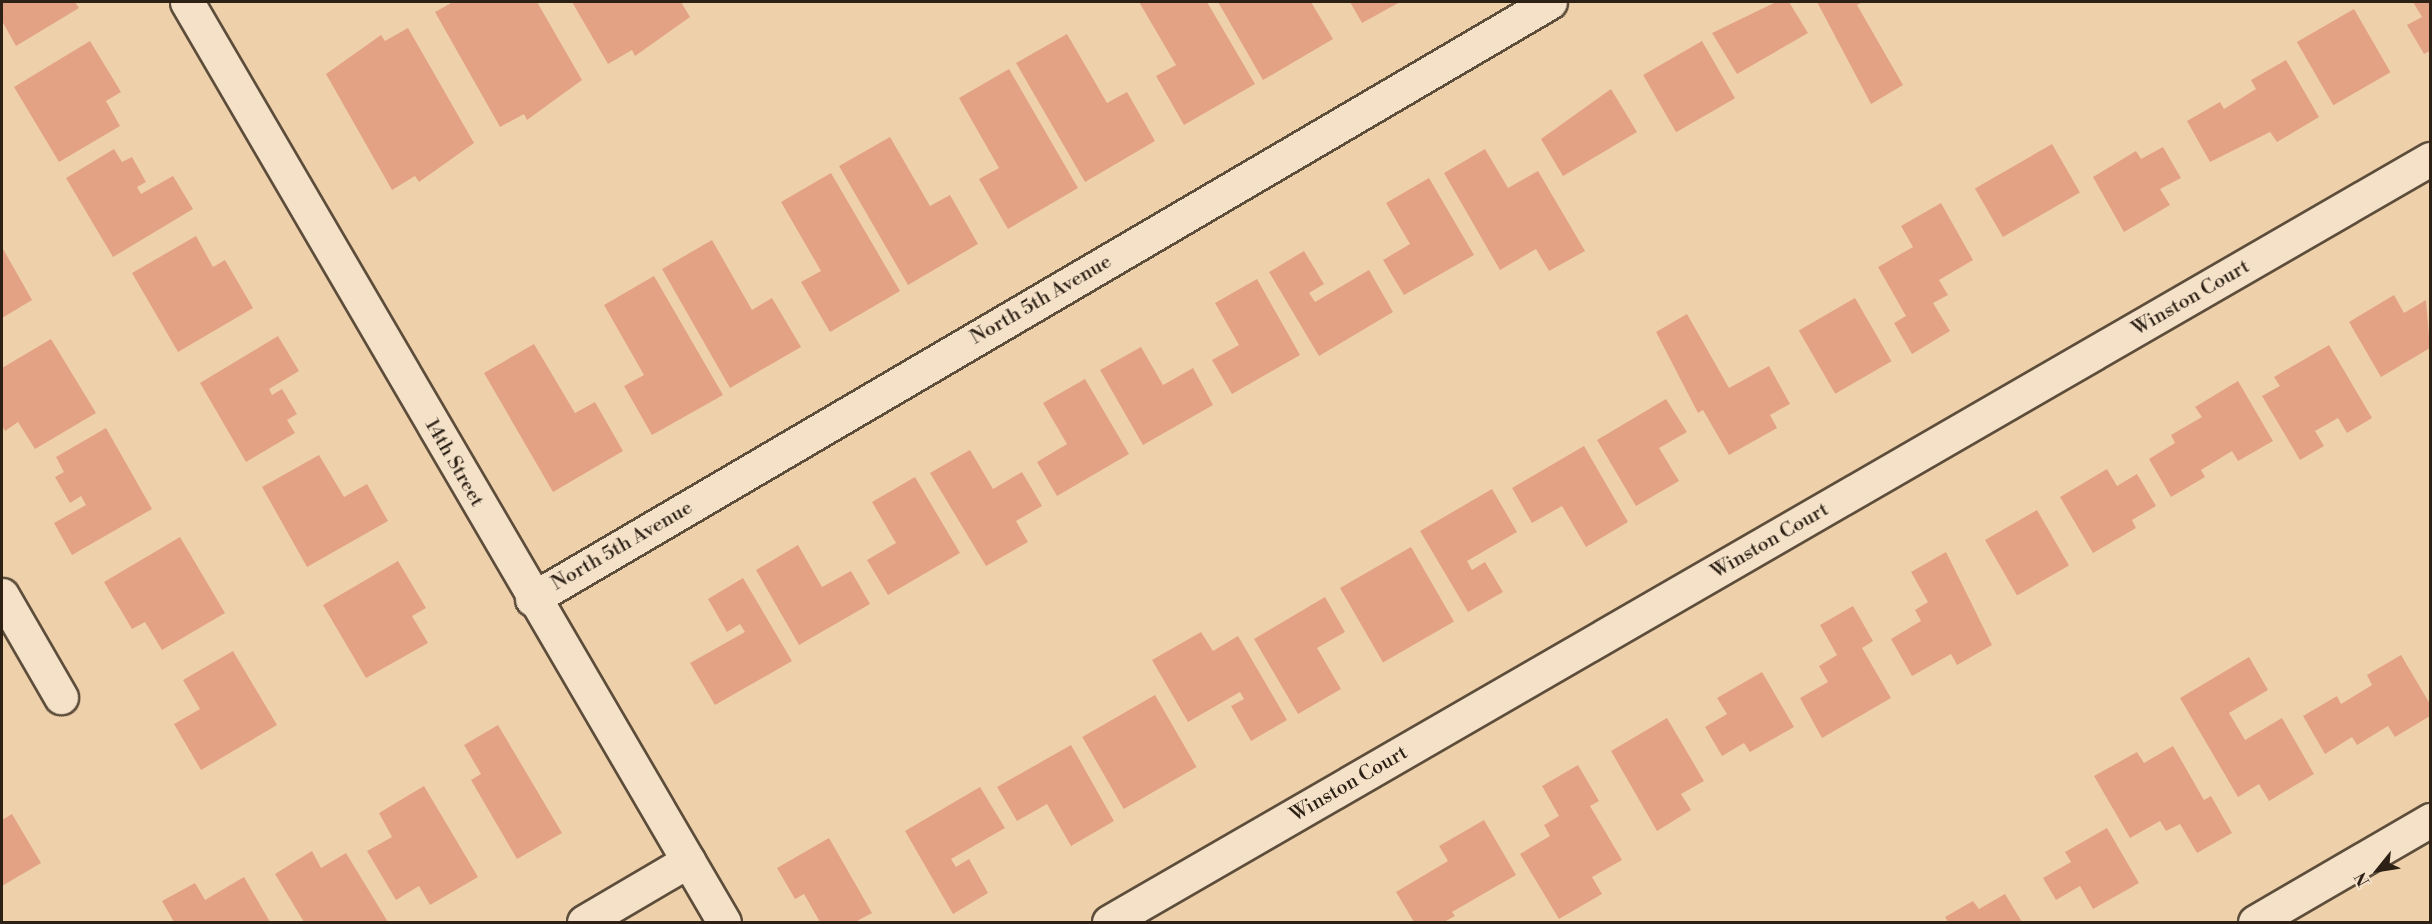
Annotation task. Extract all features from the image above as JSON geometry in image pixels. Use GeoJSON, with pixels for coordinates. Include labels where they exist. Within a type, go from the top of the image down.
{"type":"FeatureCollection","features":[{"type":"Feature","properties":{"kind":"street","name":"14th Street"},"geometry":{"type":"LineString","coordinates":[[187,2],[532,599],[724,922]]}},
{"type":"Feature","properties":{"kind":"street","name":"North 5th Avenue"},"geometry":{"type":"LineString","coordinates":[[532,599],[1550,2]]}},
{"type":"Feature","properties":{"kind":"street","name":"Winston Court"},"geometry":{"type":"LineString","coordinates":[[1109,922],[2430,159]]}},
{"type":"Feature","properties":{"kind":"street"},"geometry":{"type":"LineString","coordinates":[[2,595],[62,697]]}},
{"type":"Feature","properties":{"kind":"street"},"geometry":{"type":"LineString","coordinates":[[2255,922],[2430,820]]}},
{"type":"Feature","properties":{"kind":"street"},"geometry":{"type":"LineString","coordinates":[[584,922],[688,861]]}},
{"type":"Feature","properties":{"kind":"building"},"geometry":{"type":"Polygon","coordinates":[[[2,2],[75,2],[79,8],[16,46],[2,21],[2,2]]]}},
{"type":"Feature","properties":{"kind":"building"},"geometry":{"type":"Polygon","coordinates":[[[453,2],[537,2],[582,80],[527,120],[524,114],[500,127],[435,12],[453,2]]]}},
{"type":"Feature","properties":{"kind":"building"},"geometry":{"type":"Polygon","coordinates":[[[572,2],[681,2],[690,17],[635,56],[632,50],[608,64],[572,2]]]}},
{"type":"Feature","properties":{"kind":"building"},"geometry":{"type":"Polygon","coordinates":[[[1139,2],[1207,2],[1255,84],[1184,125],[1156,76],[1176,65],[1139,2]]]}},
{"type":"Feature","properties":{"kind":"building"},"geometry":{"type":"Polygon","coordinates":[[[1218,2],[1311,2],[1333,39],[1263,80],[1218,2]]]}},
{"type":"Feature","properties":{"kind":"building"},"geometry":{"type":"Polygon","coordinates":[[[1350,2],[1400,2],[1362,23],[1350,2]]]}},
{"type":"Feature","properties":{"kind":"building"},"geometry":{"type":"Polygon","coordinates":[[[1776,2],[1789,2],[1808,33],[1737,74],[1712,33],[1776,2]]]}},
{"type":"Feature","properties":{"kind":"building"},"geometry":{"type":"Polygon","coordinates":[[[1817,2],[1863,2],[1857,5],[1903,85],[1871,104],[1817,2]]]}},
{"type":"Feature","properties":{"kind":"building"},"geometry":{"type":"Polygon","coordinates":[[[2413,2],[2430,2],[2430,51],[2424,54],[2407,25],[2422,17],[2413,2]]]}},
{"type":"Feature","properties":{"kind":"building"},"geometry":{"type":"Polygon","coordinates":[[[2354,9],[2390,72],[2333,105],[2297,42],[2354,9]]]}},
{"type":"Feature","properties":{"kind":"building"},"geometry":{"type":"Polygon","coordinates":[[[408,28],[474,143],[419,182],[415,176],[392,190],[326,74],[381,35],[385,41],[408,28]]]}},
{"type":"Feature","properties":{"kind":"building"},"geometry":{"type":"Polygon","coordinates":[[[1067,34],[1107,103],[1127,92],[1155,141],[1085,182],[1016,63],[1067,34]]]}},
{"type":"Feature","properties":{"kind":"building"},"geometry":{"type":"Polygon","coordinates":[[[90,41],[121,92],[106,101],[120,126],[59,162],[14,87],[90,41]]]}},
{"type":"Feature","properties":{"kind":"building"},"geometry":{"type":"Polygon","coordinates":[[[1702,41],[1735,98],[1676,132],[1643,75],[1702,41]]]}},
{"type":"Feature","properties":{"kind":"building"},"geometry":{"type":"Polygon","coordinates":[[[2286,60],[2319,117],[2277,142],[2270,132],[2210,162],[2187,121],[2220,102],[2224,109],[2256,89],[2251,80],[2286,60]]]}},
{"type":"Feature","properties":{"kind":"building"},"geometry":{"type":"Polygon","coordinates":[[[1009,69],[1078,188],[1008,229],[979,179],[999,168],[959,98],[1009,69]]]}},
{"type":"Feature","properties":{"kind":"building"},"geometry":{"type":"Polygon","coordinates":[[[1611,89],[1637,132],[1563,176],[1541,139],[1611,89]]]}},
{"type":"Feature","properties":{"kind":"building"},"geometry":{"type":"Polygon","coordinates":[[[890,137],[930,206],[950,195],[978,244],[908,285],[839,166],[890,137]]]}},
{"type":"Feature","properties":{"kind":"building"},"geometry":{"type":"Polygon","coordinates":[[[2052,144],[2080,192],[2003,237],[1975,188],[2052,144]]]}},
{"type":"Feature","properties":{"kind":"building"},"geometry":{"type":"Polygon","coordinates":[[[2163,147],[2181,178],[2160,189],[2170,205],[2124,232],[2093,177],[2136,151],[2141,159],[2163,147]]]}},
{"type":"Feature","properties":{"kind":"building"},"geometry":{"type":"Polygon","coordinates":[[[114,149],[122,162],[132,157],[146,182],[137,187],[141,194],[173,176],[193,209],[113,257],[66,178],[114,149]]]}},
{"type":"Feature","properties":{"kind":"building"},"geometry":{"type":"Polygon","coordinates":[[[1485,149],[1508,188],[1538,171],[1585,251],[1549,271],[1536,249],[1500,270],[1444,173],[1485,149]]]}},
{"type":"Feature","properties":{"kind":"building"},"geometry":{"type":"Polygon","coordinates":[[[831,173],[900,291],[830,332],[801,282],[821,271],[781,202],[831,173]]]}},
{"type":"Feature","properties":{"kind":"building"},"geometry":{"type":"Polygon","coordinates":[[[1429,178],[1474,255],[1404,295],[1383,260],[1410,244],[1386,203],[1429,178]]]}},
{"type":"Feature","properties":{"kind":"building"},"geometry":{"type":"Polygon","coordinates":[[[1941,203],[1973,260],[1939,280],[1948,295],[1933,303],[1950,331],[1912,354],[1894,323],[1906,316],[1878,267],[1913,247],[1901,226],[1941,203]]]}},
{"type":"Feature","properties":{"kind":"building"},"geometry":{"type":"Polygon","coordinates":[[[196,236],[213,267],[225,260],[253,308],[178,352],[132,273],[196,236]]]}},
{"type":"Feature","properties":{"kind":"building"},"geometry":{"type":"Polygon","coordinates":[[[712,240],[752,310],[772,298],[801,347],[730,388],[662,269],[712,240]]]}},
{"type":"Feature","properties":{"kind":"building"},"geometry":{"type":"Polygon","coordinates":[[[2,247],[32,300],[2,318],[2,247]]]}},
{"type":"Feature","properties":{"kind":"building"},"geometry":{"type":"Polygon","coordinates":[[[1304,251],[1324,284],[1309,293],[1315,302],[1369,270],[1393,312],[1319,356],[1269,272],[1304,251]]]}},
{"type":"Feature","properties":{"kind":"building"},"geometry":{"type":"Polygon","coordinates":[[[654,276],[723,395],[652,435],[624,386],[644,375],[604,305],[654,276]]]}},
{"type":"Feature","properties":{"kind":"building"},"geometry":{"type":"Polygon","coordinates":[[[1257,279],[1300,355],[1232,394],[1212,360],[1239,345],[1215,303],[1257,279]]]}},
{"type":"Feature","properties":{"kind":"building"},"geometry":{"type":"Polygon","coordinates":[[[2394,295],[2404,313],[2426,300],[2430,348],[2381,377],[2349,322],[2394,295]]]}},
{"type":"Feature","properties":{"kind":"building"},"geometry":{"type":"Polygon","coordinates":[[[1855,298],[1892,361],[1835,394],[1799,330],[1855,298]]]}},
{"type":"Feature","properties":{"kind":"building"},"geometry":{"type":"Polygon","coordinates":[[[1687,314],[1729,388],[1769,366],[1790,404],[1770,415],[1777,428],[1729,455],[1703,410],[1698,413],[1656,332],[1687,314]]]}},
{"type":"Feature","properties":{"kind":"building"},"geometry":{"type":"Polygon","coordinates":[[[278,336],[299,371],[269,389],[272,395],[282,389],[297,414],[287,420],[295,433],[246,462],[200,383],[278,336]]]}},
{"type":"Feature","properties":{"kind":"building"},"geometry":{"type":"Polygon","coordinates":[[[51,339],[96,413],[35,449],[18,422],[5,431],[2,425],[2,368],[51,339]]]}},
{"type":"Feature","properties":{"kind":"building"},"geometry":{"type":"Polygon","coordinates":[[[534,344],[575,413],[595,402],[623,451],[553,492],[484,373],[534,344]]]}},
{"type":"Feature","properties":{"kind":"building"},"geometry":{"type":"Polygon","coordinates":[[[2329,345],[2372,418],[2347,433],[2338,418],[2315,431],[2324,446],[2300,460],[2262,396],[2280,386],[2274,377],[2329,345]]]}},
{"type":"Feature","properties":{"kind":"building"},"geometry":{"type":"Polygon","coordinates":[[[1141,347],[1163,385],[1193,368],[1213,405],[1143,445],[1100,370],[1141,347]]]}},
{"type":"Feature","properties":{"kind":"building"},"geometry":{"type":"Polygon","coordinates":[[[1085,379],[1129,454],[1057,496],[1037,462],[1067,444],[1043,403],[1085,379]]]}},
{"type":"Feature","properties":{"kind":"building"},"geometry":{"type":"Polygon","coordinates":[[[2238,381],[2273,441],[2238,461],[2232,451],[2201,470],[2205,477],[2171,497],[2149,459],[2175,443],[2171,435],[2202,417],[2195,407],[2238,381]]]}},
{"type":"Feature","properties":{"kind":"building"},"geometry":{"type":"Polygon","coordinates":[[[1666,399],[1687,432],[1659,448],[1679,481],[1636,506],[1597,440],[1666,399]]]}},
{"type":"Feature","properties":{"kind":"building"},"geometry":{"type":"Polygon","coordinates":[[[106,428],[152,509],[72,555],[54,523],[86,505],[81,496],[70,503],[55,477],[64,472],[56,457],[106,428]]]}},
{"type":"Feature","properties":{"kind":"building"},"geometry":{"type":"Polygon","coordinates":[[[1584,446],[1628,522],[1586,547],[1562,506],[1532,523],[1512,488],[1584,446]]]}},
{"type":"Feature","properties":{"kind":"building"},"geometry":{"type":"Polygon","coordinates":[[[970,450],[993,489],[1022,472],[1042,506],[1016,521],[1028,542],[986,566],[930,473],[970,450]]]}},
{"type":"Feature","properties":{"kind":"building"},"geometry":{"type":"Polygon","coordinates":[[[319,455],[344,497],[367,484],[388,521],[307,567],[262,487],[319,455]]]}},
{"type":"Feature","properties":{"kind":"building"},"geometry":{"type":"Polygon","coordinates":[[[2107,469],[2117,486],[2137,474],[2156,506],[2132,520],[2136,528],[2093,553],[2060,497],[2107,469]]]}},
{"type":"Feature","properties":{"kind":"building"},"geometry":{"type":"Polygon","coordinates":[[[915,477],[960,553],[888,595],[867,560],[896,543],[872,502],[915,477]]]}},
{"type":"Feature","properties":{"kind":"building"},"geometry":{"type":"Polygon","coordinates":[[[1492,489],[1517,532],[1467,561],[1472,570],[1485,562],[1503,592],[1468,612],[1420,531],[1492,489]]]}},
{"type":"Feature","properties":{"kind":"building"},"geometry":{"type":"Polygon","coordinates":[[[2037,510],[2069,565],[2017,595],[1985,540],[2037,510]]]}},
{"type":"Feature","properties":{"kind":"building"},"geometry":{"type":"Polygon","coordinates":[[[180,537],[225,613],[162,650],[145,622],[132,629],[104,582],[180,537]]]}},
{"type":"Feature","properties":{"kind":"building"},"geometry":{"type":"Polygon","coordinates":[[[798,545],[822,587],[851,571],[870,604],[799,645],[756,570],[798,545]]]}},
{"type":"Feature","properties":{"kind":"building"},"geometry":{"type":"Polygon","coordinates":[[[1411,547],[1454,621],[1383,662],[1340,588],[1411,547]]]}},
{"type":"Feature","properties":{"kind":"building"},"geometry":{"type":"Polygon","coordinates":[[[1946,552],[1992,645],[1957,665],[1951,654],[1912,676],[1891,639],[1921,621],[1915,610],[1928,602],[1911,572],[1946,552]]]}},
{"type":"Feature","properties":{"kind":"building"},"geometry":{"type":"Polygon","coordinates":[[[398,561],[426,608],[412,616],[428,643],[366,678],[323,605],[398,561]]]}},
{"type":"Feature","properties":{"kind":"building"},"geometry":{"type":"Polygon","coordinates":[[[743,578],[792,661],[715,705],[690,663],[745,632],[740,624],[727,632],[708,599],[743,578]]]}},
{"type":"Feature","properties":{"kind":"building"},"geometry":{"type":"Polygon","coordinates":[[[1325,597],[1345,632],[1317,648],[1341,689],[1298,714],[1254,639],[1325,597]]]}},
{"type":"Feature","properties":{"kind":"building"},"geometry":{"type":"Polygon","coordinates":[[[1853,606],[1873,641],[1862,648],[1891,698],[1822,738],[1800,698],[1828,682],[1819,666],[1837,655],[1820,625],[1853,606]]]}},
{"type":"Feature","properties":{"kind":"building"},"geometry":{"type":"Polygon","coordinates":[[[1201,632],[1213,651],[1238,636],[1287,720],[1251,741],[1231,706],[1244,699],[1240,692],[1188,722],[1152,660],[1201,632]]]}},
{"type":"Feature","properties":{"kind":"building"},"geometry":{"type":"Polygon","coordinates":[[[233,651],[277,725],[201,770],[174,724],[200,709],[183,680],[233,651]]]}},
{"type":"Feature","properties":{"kind":"building"},"geometry":{"type":"Polygon","coordinates":[[[2401,655],[2430,704],[2430,716],[2395,737],[2388,726],[2357,745],[2352,737],[2325,754],[2303,716],[2337,696],[2341,704],[2372,685],[2367,675],[2401,655]]]}},
{"type":"Feature","properties":{"kind":"building"},"geometry":{"type":"Polygon","coordinates":[[[2249,657],[2268,690],[2229,713],[2245,740],[2282,718],[2314,774],[2269,801],[2259,784],[2238,797],[2180,698],[2249,657]]]}},
{"type":"Feature","properties":{"kind":"building"},"geometry":{"type":"Polygon","coordinates":[[[1762,672],[1794,727],[1750,752],[1744,743],[1722,756],[1705,727],[1727,714],[1717,698],[1762,672]]]}},
{"type":"Feature","properties":{"kind":"building"},"geometry":{"type":"Polygon","coordinates":[[[1155,695],[1196,767],[1124,809],[1082,737],[1155,695]]]}},
{"type":"Feature","properties":{"kind":"building"},"geometry":{"type":"Polygon","coordinates":[[[1667,718],[1704,781],[1681,794],[1691,810],[1657,831],[1611,751],[1667,718]]]}},
{"type":"Feature","properties":{"kind":"building"},"geometry":{"type":"Polygon","coordinates":[[[498,725],[562,833],[517,859],[471,780],[481,774],[464,745],[498,725]]]}},
{"type":"Feature","properties":{"kind":"building"},"geometry":{"type":"Polygon","coordinates":[[[1071,745],[1114,821],[1071,846],[1047,804],[1017,821],[997,787],[1071,745]]]}},
{"type":"Feature","properties":{"kind":"building"},"geometry":{"type":"Polygon","coordinates":[[[2173,746],[2204,800],[2211,796],[2232,833],[2197,853],[2180,824],[2166,831],[2160,821],[2130,838],[2094,776],[2137,752],[2144,763],[2173,746]]]}},
{"type":"Feature","properties":{"kind":"building"},"geometry":{"type":"Polygon","coordinates":[[[1578,765],[1599,801],[1590,806],[1622,860],[1592,877],[1602,894],[1559,919],[1520,854],[1550,836],[1544,825],[1559,816],[1542,786],[1578,765]]]}},
{"type":"Feature","properties":{"kind":"building"},"geometry":{"type":"Polygon","coordinates":[[[424,786],[478,877],[430,905],[419,886],[396,900],[367,851],[392,837],[379,813],[424,786]]]}},
{"type":"Feature","properties":{"kind":"building"},"geometry":{"type":"Polygon","coordinates":[[[980,787],[1005,828],[951,859],[956,867],[969,859],[988,893],[953,914],[905,831],[980,787]]]}},
{"type":"Feature","properties":{"kind":"building"},"geometry":{"type":"Polygon","coordinates":[[[12,814],[41,863],[2,886],[2,820],[12,814]]]}},
{"type":"Feature","properties":{"kind":"building"},"geometry":{"type":"Polygon","coordinates":[[[1484,820],[1516,875],[1452,912],[1455,916],[1444,922],[1414,922],[1396,892],[1448,861],[1439,846],[1484,820]]]}},
{"type":"Feature","properties":{"kind":"building"},"geometry":{"type":"Polygon","coordinates":[[[2107,828],[2139,883],[2093,909],[2080,886],[2056,900],[2043,878],[2071,862],[2065,852],[2107,828]]]}},
{"type":"Feature","properties":{"kind":"building"},"geometry":{"type":"Polygon","coordinates":[[[829,838],[872,913],[855,922],[820,922],[804,894],[795,899],[777,868],[829,838]]]}},
{"type":"Feature","properties":{"kind":"building"},"geometry":{"type":"Polygon","coordinates":[[[312,851],[321,868],[346,853],[388,922],[304,922],[275,874],[312,851]]]}},
{"type":"Feature","properties":{"kind":"building"},"geometry":{"type":"Polygon","coordinates":[[[244,877],[270,922],[174,922],[162,901],[195,883],[205,900],[244,877]]]}},
{"type":"Feature","properties":{"kind":"building"},"geometry":{"type":"Polygon","coordinates":[[[2005,894],[2022,922],[1948,922],[1945,917],[1973,901],[1979,909],[2005,894]]]}}]}
